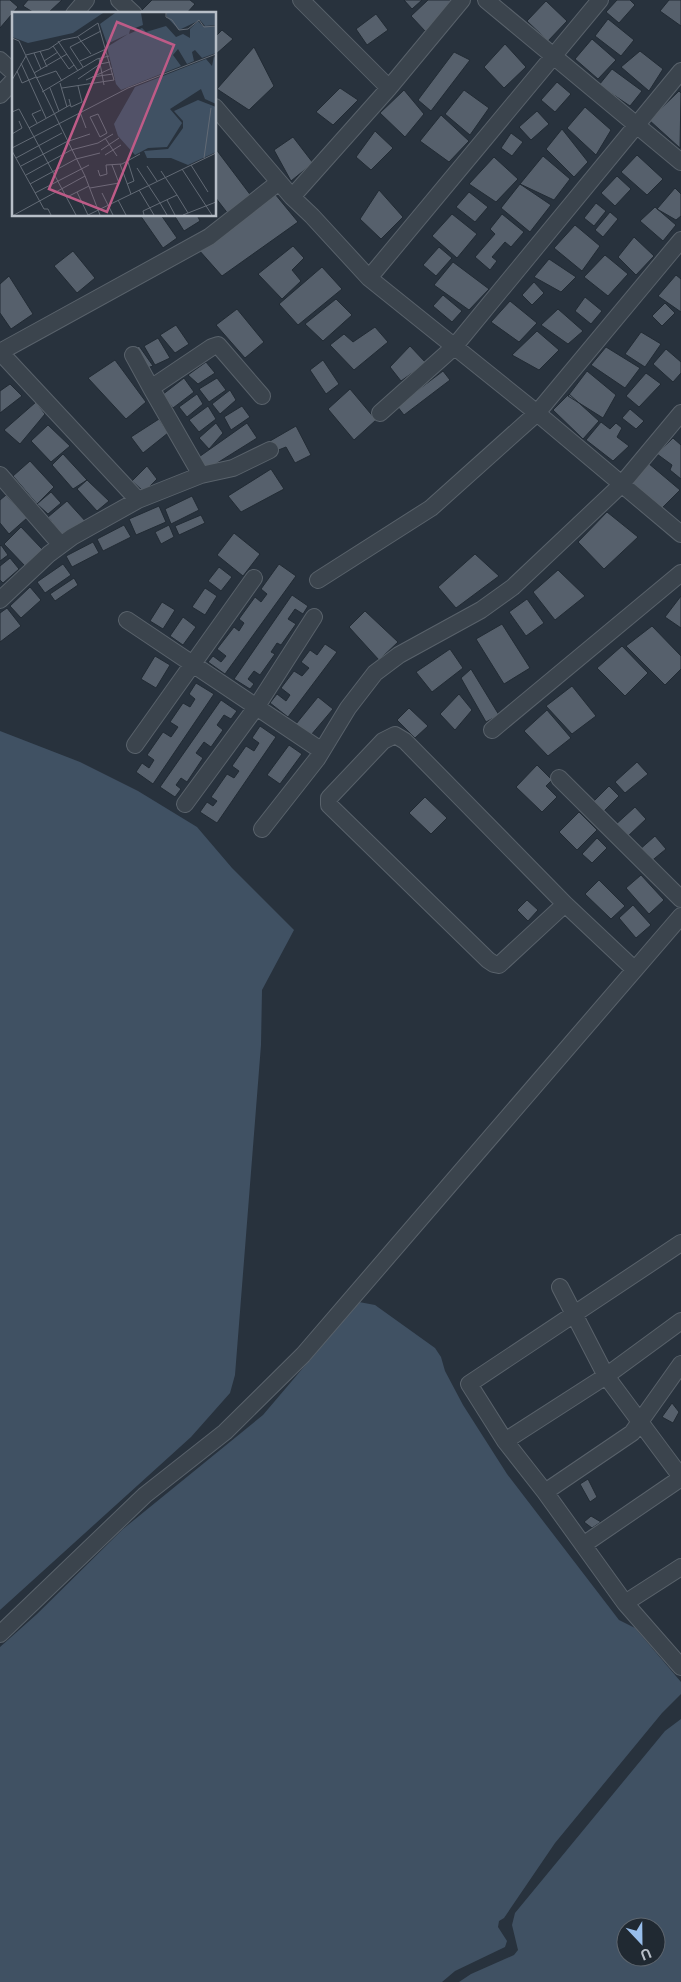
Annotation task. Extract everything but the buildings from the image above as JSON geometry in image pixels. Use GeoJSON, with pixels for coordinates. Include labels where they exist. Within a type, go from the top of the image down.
{"type":"FeatureCollection","features":[{"type":"Feature","properties":{"kind":"street"},"geometry":{"type":"LineString","coordinates":[[76,12],[86,0]]}},
{"type":"Feature","properties":{"kind":"street"},"geometry":{"type":"LineString","coordinates":[[119,0],[132,12]]}},
{"type":"Feature","properties":{"kind":"street"},"geometry":{"type":"LineString","coordinates":[[301,0],[389,88]]}},
{"type":"Feature","properties":{"kind":"street"},"geometry":{"type":"LineString","coordinates":[[292,196],[389,88],[462,0]]}},
{"type":"Feature","properties":{"kind":"street"},"geometry":{"type":"LineString","coordinates":[[486,0],[681,162]]}},
{"type":"Feature","properties":{"kind":"street"},"geometry":{"type":"LineString","coordinates":[[369,278],[600,0]]}},
{"type":"Feature","properties":{"kind":"street"},"geometry":{"type":"LineString","coordinates":[[0,60],[12,71]]}},
{"type":"Feature","properties":{"kind":"street"},"geometry":{"type":"LineString","coordinates":[[380,413],[454,347],[681,71]]}},
{"type":"Feature","properties":{"kind":"street"},"geometry":{"type":"LineString","coordinates":[[0,95],[12,82]]}},
{"type":"Feature","properties":{"kind":"street"},"geometry":{"type":"LineString","coordinates":[[216,108],[279,182],[369,278],[537,413],[681,534]]}},
{"type":"Feature","properties":{"kind":"street"},"geometry":{"type":"LineString","coordinates":[[138,500],[0,352],[209,237],[279,182]]}},
{"type":"Feature","properties":{"kind":"street"},"geometry":{"type":"LineString","coordinates":[[318,580],[431,508],[537,413],[681,240]]}},
{"type":"Feature","properties":{"kind":"street"},"geometry":{"type":"LineString","coordinates":[[151,388],[212,347],[218,345],[262,396]]}},
{"type":"Feature","properties":{"kind":"street"},"geometry":{"type":"LineString","coordinates":[[133,355],[201,475]]}},
{"type":"Feature","properties":{"kind":"street"},"geometry":{"type":"LineString","coordinates":[[262,829],[322,751],[348,708],[375,673],[399,655],[481,610],[513,587],[621,485],[681,413]]}},
{"type":"Feature","properties":{"kind":"street"},"geometry":{"type":"LineString","coordinates":[[0,600],[61,545],[138,500],[201,475],[233,468],[270,450]]}},
{"type":"Feature","properties":{"kind":"street"},"geometry":{"type":"LineString","coordinates":[[0,475],[61,545]]}},
{"type":"Feature","properties":{"kind":"street"},"geometry":{"type":"LineString","coordinates":[[492,730],[681,573]]}},
{"type":"Feature","properties":{"kind":"street"},"geometry":{"type":"LineString","coordinates":[[135,745],[254,578]]}},
{"type":"Feature","properties":{"kind":"street"},"geometry":{"type":"LineString","coordinates":[[185,804],[256,706],[314,617]]}},
{"type":"Feature","properties":{"kind":"street"},"geometry":{"type":"LineString","coordinates":[[127,620],[322,751]]}},
{"type":"Feature","properties":{"kind":"street"},"geometry":{"type":"LineString","coordinates":[[565,904],[496,965],[488,960],[329,805],[328,800],[383,741],[395,735],[398,736],[565,904],[634,969]]}},
{"type":"Feature","properties":{"kind":"street"},"geometry":{"type":"LineString","coordinates":[[559,778],[681,899]]}},
{"type":"Feature","properties":{"kind":"street"},"geometry":{"type":"LineString","coordinates":[[0,1634],[145,1495],[225,1432],[302,1355],[681,916]]}},
{"type":"Feature","properties":{"kind":"street"},"geometry":{"type":"LineString","coordinates":[[679,1661],[625,1603],[545,1492],[505,1441],[470,1384],[681,1242]]}},
{"type":"Feature","properties":{"kind":"street"},"geometry":{"type":"LineString","coordinates":[[560,1287],[606,1376],[681,1478],[583,1545]]}},
{"type":"Feature","properties":{"kind":"street"},"geometry":{"type":"LineString","coordinates":[[505,1441],[606,1376],[681,1321]]}},
{"type":"Feature","properties":{"kind":"street"},"geometry":{"type":"LineString","coordinates":[[545,1492],[632,1433],[681,1364]]}},
{"type":"Feature","properties":{"kind":"street"},"geometry":{"type":"LineString","coordinates":[[625,1603],[681,1567]]}},
{"type":"Feature","properties":{"kind":"water"},"geometry":{"type":"Polygon","coordinates":[[[0,731],[80,762],[138,791],[197,827],[232,868],[294,930],[262,990],[261,1045],[235,1375],[230,1393],[191,1437],[0,1610],[0,731]]]}},
{"type":"Feature","properties":{"kind":"water"},"geometry":{"type":"Polygon","coordinates":[[[359,1302],[375,1305],[435,1348],[463,1405],[507,1474],[619,1620],[635,1628],[681,1682],[681,1694],[662,1713],[555,1843],[504,1918],[499,1921],[498,1927],[507,1941],[505,1947],[455,1971],[442,1982],[0,1982],[0,1647],[37,1614],[123,1529],[263,1415],[359,1302]]]}},
{"type":"Feature","properties":{"kind":"water"},"geometry":{"type":"Polygon","coordinates":[[[681,1719],[681,1982],[459,1982],[471,1974],[514,1955],[518,1950],[512,1925],[515,1913],[665,1731],[681,1719]]]}}]}
